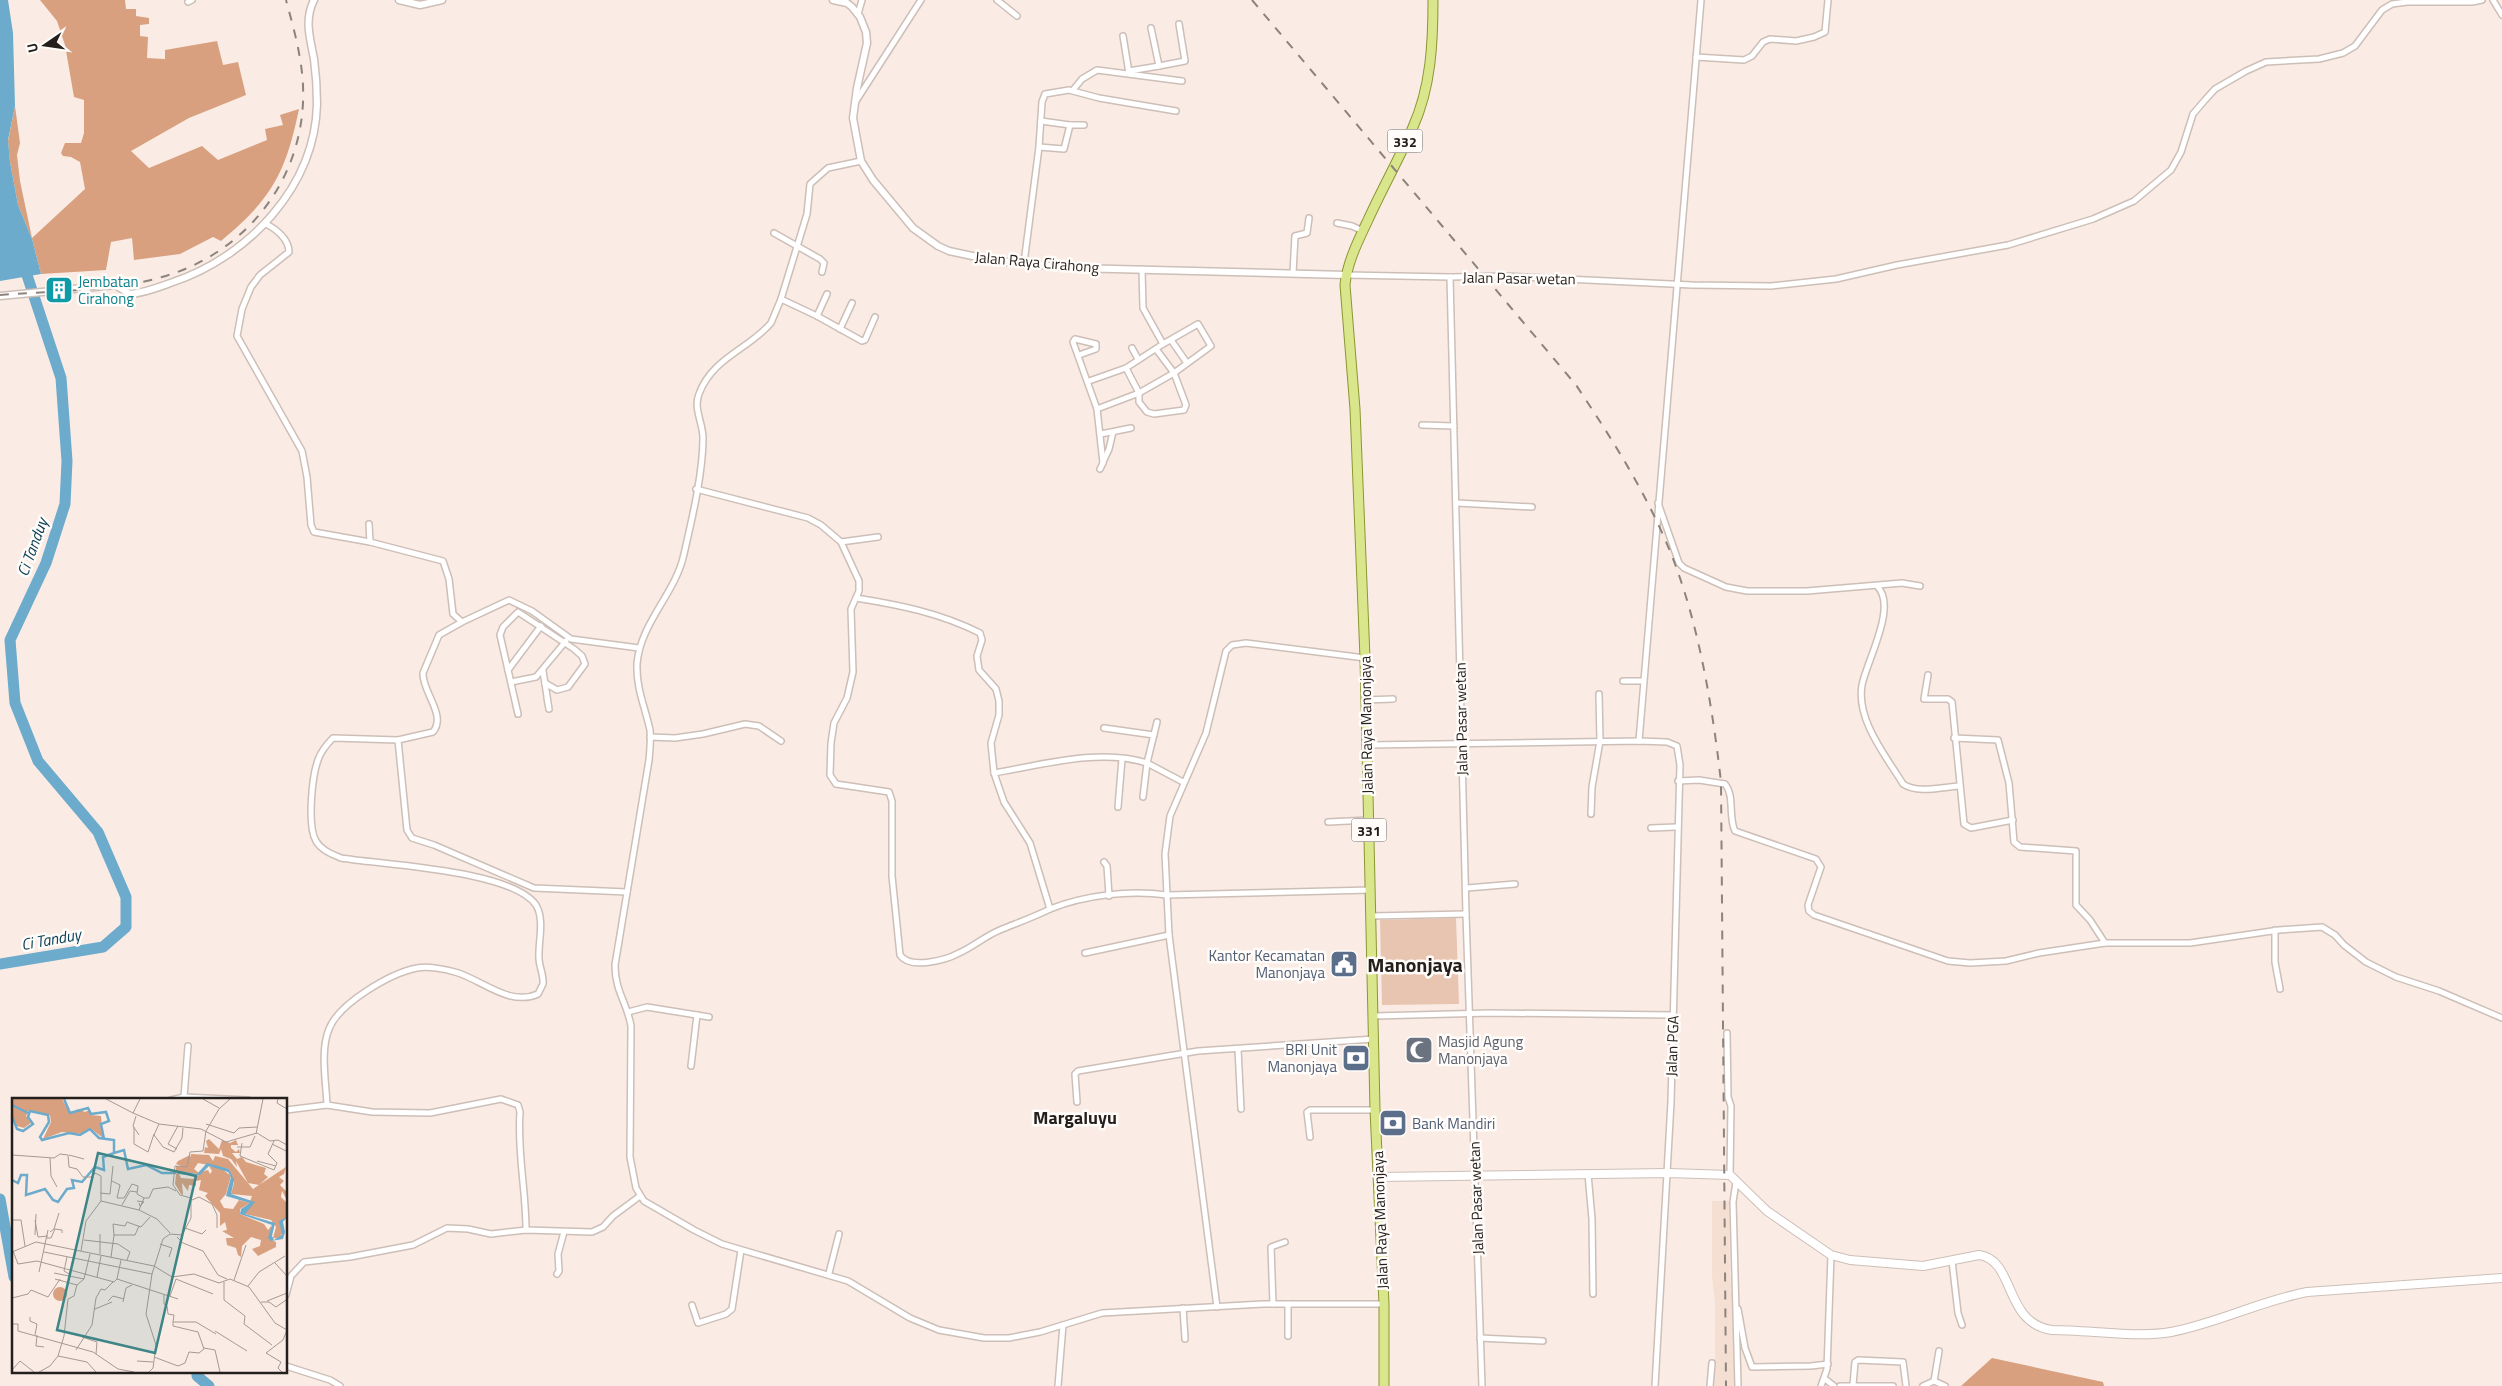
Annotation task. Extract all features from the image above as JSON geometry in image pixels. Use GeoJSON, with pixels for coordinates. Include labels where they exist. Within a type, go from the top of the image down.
{"type":"FeatureCollection","features":[{"type":"Feature","properties":{"kind":"main road","name":"332"},"geometry":{"type":"LineString","coordinates":[[1346,275],[1363,231],[1412,128],[1424,97],[1430,61],[1433,0]]}},
{"type":"Feature","properties":{"kind":"main road","name":"Jalan Raya Manonjaya"},"geometry":{"type":"LineString","coordinates":[[1346,275],[1346,301],[1355,409],[1365,658],[1364,700],[1372,916],[1376,1110],[1384,1304],[1384,1386]]}},
{"type":"Feature","properties":{"kind":"main road"},"geometry":{"type":"LineString","coordinates":[[1378,1177],[1668,1173],[1730,1175],[1767,1211],[1831,1255],[1850,1260],[1923,1266],[1979,1255],[1987,1256],[1999,1267],[2024,1315],[2040,1328],[2052,1330],[2168,1332],[2190,1328],[2279,1298],[2307,1292],[2502,1278]]}},
{"type":"Feature","properties":{"kind":"street"},"geometry":{"type":"LineString","coordinates":[[0,296],[114,285],[126,293],[134,294],[192,276],[231,252],[266,224],[292,187],[308,152],[317,106],[316,76],[307,20],[314,0]]}},
{"type":"Feature","properties":{"kind":"street"},"geometry":{"type":"LineString","coordinates":[[399,0],[420,5],[442,0]]}},
{"type":"Feature","properties":{"kind":"street"},"geometry":{"type":"LineString","coordinates":[[833,0],[847,3],[858,14],[862,0]]}},
{"type":"Feature","properties":{"kind":"street"},"geometry":{"type":"LineString","coordinates":[[856,101],[921,0]]}},
{"type":"Feature","properties":{"kind":"street"},"geometry":{"type":"LineString","coordinates":[[997,0],[1017,16]]}},
{"type":"Feature","properties":{"kind":"street"},"geometry":{"type":"LineString","coordinates":[[1004,6],[1008,0]]}},
{"type":"Feature","properties":{"kind":"street"},"geometry":{"type":"LineString","coordinates":[[1366,746],[1639,741],[1701,0]]}},
{"type":"Feature","properties":{"kind":"street"},"geometry":{"type":"LineString","coordinates":[[1696,56],[1744,60],[1752,56],[1764,42],[1770,40],[1796,41],[1814,37],[1825,32],[1828,0]]}},
{"type":"Feature","properties":{"kind":"street","name":"Jalan Pasar wetan"},"geometry":{"type":"LineString","coordinates":[[1482,1386],[1466,914],[1450,277],[1505,276],[1771,286],[1836,279],[1897,264],[2008,246],[2094,219],[2134,202],[2171,170],[2181,152],[2193,114],[2215,89],[2229,81],[2266,62],[2319,59],[2342,53],[2355,46],[2382,10],[2392,4],[2482,0]]}},
{"type":"Feature","properties":{"kind":"street"},"geometry":{"type":"LineString","coordinates":[[2493,0],[2502,15]]}},
{"type":"Feature","properties":{"kind":"street","name":"Jalan Raya Cirahong"},"geometry":{"type":"LineString","coordinates":[[858,14],[863,23],[867,43],[853,118],[857,152],[873,180],[913,228],[938,246],[972,257],[996,261],[1075,268],[1346,275]]}},
{"type":"Feature","properties":{"kind":"street"},"geometry":{"type":"LineString","coordinates":[[1129,72],[1185,61],[1179,24]]}},
{"type":"Feature","properties":{"kind":"street"},"geometry":{"type":"LineString","coordinates":[[1152,28],[1159,66]]}},
{"type":"Feature","properties":{"kind":"street"},"geometry":{"type":"LineString","coordinates":[[1123,36],[1129,72]]}},
{"type":"Feature","properties":{"kind":"street"},"geometry":{"type":"LineString","coordinates":[[1073,90],[1092,72],[1108,70],[1182,81]]}},
{"type":"Feature","properties":{"kind":"street"},"geometry":{"type":"LineString","coordinates":[[1024,262],[1040,147],[1042,102],[1046,94],[1073,90],[1099,98],[1176,111]]}},
{"type":"Feature","properties":{"kind":"street"},"geometry":{"type":"LineString","coordinates":[[1041,121],[1084,125]]}},
{"type":"Feature","properties":{"kind":"street"},"geometry":{"type":"LineString","coordinates":[[1040,147],[1064,150],[1070,125]]}},
{"type":"Feature","properties":{"kind":"street"},"geometry":{"type":"LineString","coordinates":[[861,161],[828,168],[810,184],[807,214],[781,299],[771,323],[764,331],[742,345],[713,370],[699,393],[697,408],[703,437],[696,489],[680,568],[639,648],[637,665],[640,695],[650,737],[649,760],[615,979],[620,997],[628,1012],[632,1067],[630,1157],[640,1196],[652,1207],[694,1230],[742,1250],[830,1273],[877,1296],[910,1318],[950,1334],[1009,1338],[1102,1313],[1273,1304],[1384,1304]]}},
{"type":"Feature","properties":{"kind":"street"},"geometry":{"type":"LineString","coordinates":[[1293,273],[1295,236],[1307,233],[1309,218]]}},
{"type":"Feature","properties":{"kind":"street"},"geometry":{"type":"LineString","coordinates":[[1337,223],[1352,226],[1363,231]]}},
{"type":"Feature","properties":{"kind":"street"},"geometry":{"type":"LineString","coordinates":[[266,224],[276,229],[287,243],[289,252],[260,275],[252,287],[242,309],[237,336],[302,451],[312,529],[317,533],[328,536],[370,542],[443,561],[449,580],[452,614],[462,622]]}},
{"type":"Feature","properties":{"kind":"street"},"geometry":{"type":"LineString","coordinates":[[774,233],[822,262],[822,272]]}},
{"type":"Feature","properties":{"kind":"street"},"geometry":{"type":"LineString","coordinates":[[1142,269],[1143,308],[1163,344]]}},
{"type":"Feature","properties":{"kind":"street"},"geometry":{"type":"LineString","coordinates":[[1346,275],[1407,274],[1450,277]]}},
{"type":"Feature","properties":{"kind":"street"},"geometry":{"type":"LineString","coordinates":[[816,316],[827,294]]}},
{"type":"Feature","properties":{"kind":"street"},"geometry":{"type":"LineString","coordinates":[[781,299],[864,341],[875,317]]}},
{"type":"Feature","properties":{"kind":"street"},"geometry":{"type":"LineString","coordinates":[[840,329],[852,303]]}},
{"type":"Feature","properties":{"kind":"street"},"geometry":{"type":"LineString","coordinates":[[1089,381],[1126,368],[1198,324],[1211,346],[1174,374],[1139,393],[1097,409]]}},
{"type":"Feature","properties":{"kind":"street"},"geometry":{"type":"LineString","coordinates":[[1079,355],[1096,350],[1096,344],[1085,339],[1074,339],[1073,342],[1089,381],[1097,409],[1103,463]]}},
{"type":"Feature","properties":{"kind":"street"},"geometry":{"type":"LineString","coordinates":[[1171,340],[1187,363]]}},
{"type":"Feature","properties":{"kind":"street"},"geometry":{"type":"LineString","coordinates":[[1132,348],[1138,359]]}},
{"type":"Feature","properties":{"kind":"street"},"geometry":{"type":"LineString","coordinates":[[1126,368],[1139,393],[1139,402],[1147,412],[1154,414],[1184,410],[1186,405],[1174,374],[1156,349]]}},
{"type":"Feature","properties":{"kind":"street"},"geometry":{"type":"LineString","coordinates":[[1422,425],[1454,426]]}},
{"type":"Feature","properties":{"kind":"street"},"geometry":{"type":"LineString","coordinates":[[1101,434],[1131,428]]}},
{"type":"Feature","properties":{"kind":"street"},"geometry":{"type":"LineString","coordinates":[[1100,469],[1109,449],[1113,432]]}},
{"type":"Feature","properties":{"kind":"street"},"geometry":{"type":"LineString","coordinates":[[696,489],[808,518],[822,525],[841,542],[859,581],[856,598],[851,609],[852,672],[847,698],[834,723],[830,775],[836,784],[889,792],[892,801],[892,876],[900,955],[910,963],[946,958],[964,951],[998,930],[1072,900],[1150,893],[1167,895],[1371,890]]}},
{"type":"Feature","properties":{"kind":"street"},"geometry":{"type":"LineString","coordinates":[[1658,502],[1679,563],[1684,568],[1726,587],[1747,591],[1783,591],[1902,583],[1920,586]]}},
{"type":"Feature","properties":{"kind":"street"},"geometry":{"type":"LineString","coordinates":[[1457,503],[1532,507]]}},
{"type":"Feature","properties":{"kind":"street"},"geometry":{"type":"LineString","coordinates":[[369,524],[370,542]]}},
{"type":"Feature","properties":{"kind":"street"},"geometry":{"type":"LineString","coordinates":[[841,542],[878,537]]}},
{"type":"Feature","properties":{"kind":"street"},"geometry":{"type":"LineString","coordinates":[[1877,586],[1883,592],[1885,606],[1881,629],[1862,688],[1864,710],[1871,731],[1903,784],[1907,787],[1915,789],[1959,786]]}},
{"type":"Feature","properties":{"kind":"street"},"geometry":{"type":"LineString","coordinates":[[856,598],[903,605],[938,615],[980,633],[982,640],[977,656],[979,670],[996,689],[999,702],[999,715],[991,743],[994,773],[1004,802],[1030,844],[1041,872],[1050,909]]}},
{"type":"Feature","properties":{"kind":"street"},"geometry":{"type":"LineString","coordinates":[[327,1105],[325,1047],[330,1026],[357,997],[370,987],[421,968],[456,972],[498,992],[527,997],[538,994],[544,980],[539,961],[540,916],[535,905],[526,896],[513,889],[456,872],[341,858],[324,849],[316,842],[310,823],[310,811],[317,761],[324,747],[333,738],[398,740],[426,735],[435,729],[436,713],[423,680],[423,673],[439,635],[509,600],[532,611],[571,639],[639,648]]}},
{"type":"Feature","properties":{"kind":"street"},"geometry":{"type":"LineString","coordinates":[[518,714],[500,639],[503,627],[519,612],[582,656],[585,664],[565,688],[558,690],[545,683]]}},
{"type":"Feature","properties":{"kind":"street"},"geometry":{"type":"LineString","coordinates":[[508,670],[540,626]]}},
{"type":"Feature","properties":{"kind":"street"},"geometry":{"type":"LineString","coordinates":[[511,682],[536,677],[543,671],[564,643],[571,639]]}},
{"type":"Feature","properties":{"kind":"street"},"geometry":{"type":"LineString","coordinates":[[1217,1307],[1170,935],[1166,834],[1170,816],[1183,782],[1206,733],[1213,712],[1223,660],[1226,651],[1232,645],[1246,643],[1365,658]]}},
{"type":"Feature","properties":{"kind":"street"},"geometry":{"type":"LineString","coordinates":[[543,671],[549,709],[547,698]]}},
{"type":"Feature","properties":{"kind":"street"},"geometry":{"type":"LineString","coordinates":[[1928,675],[1924,699],[1951,700],[1963,821],[1966,826],[1974,828],[2013,820]]}},
{"type":"Feature","properties":{"kind":"street"},"geometry":{"type":"LineString","coordinates":[[1623,681],[1643,681]]}},
{"type":"Feature","properties":{"kind":"street"},"geometry":{"type":"LineString","coordinates":[[1591,814],[1592,787],[1600,741],[1599,694]]}},
{"type":"Feature","properties":{"kind":"street"},"geometry":{"type":"LineString","coordinates":[[1364,700],[1393,699]]}},
{"type":"Feature","properties":{"kind":"street"},"geometry":{"type":"LineString","coordinates":[[1143,797],[1147,762],[1157,722]]}},
{"type":"Feature","properties":{"kind":"street"},"geometry":{"type":"LineString","coordinates":[[650,737],[675,738],[703,734],[745,724],[759,726],[781,741]]}},
{"type":"Feature","properties":{"kind":"street"},"geometry":{"type":"LineString","coordinates":[[1104,728],[1154,734]]}},
{"type":"Feature","properties":{"kind":"street"},"geometry":{"type":"LineString","coordinates":[[1954,738],[1998,740],[2009,783],[2014,839],[2018,846],[2076,852],[2076,906],[2090,920],[2105,943]]}},
{"type":"Feature","properties":{"kind":"street"},"geometry":{"type":"LineString","coordinates":[[398,740],[407,830],[412,838],[434,845],[534,888],[627,892]]}},
{"type":"Feature","properties":{"kind":"street","name":"Jalan PGA"},"geometry":{"type":"LineString","coordinates":[[1639,741],[1675,744],[1678,751],[1668,1173],[1655,1386]]}},
{"type":"Feature","properties":{"kind":"street"},"geometry":{"type":"LineString","coordinates":[[994,773],[1098,756],[1147,762],[1183,782]]}},
{"type":"Feature","properties":{"kind":"street"},"geometry":{"type":"LineString","coordinates":[[1118,807],[1122,759]]}},
{"type":"Feature","properties":{"kind":"street"},"geometry":{"type":"LineString","coordinates":[[1678,781],[1699,780],[1725,784],[1730,795],[1730,814],[1735,831],[1816,859],[1822,867],[1808,905],[1809,911],[1948,961],[2006,961],[2039,953],[2105,943],[2190,943],[2275,930],[2322,927],[2335,935],[2344,945],[2366,962],[2396,977],[2439,990],[2502,1018]]}},
{"type":"Feature","properties":{"kind":"street"},"geometry":{"type":"LineString","coordinates":[[1328,822],[1369,820]]}},
{"type":"Feature","properties":{"kind":"street"},"geometry":{"type":"LineString","coordinates":[[1651,828],[1676,827]]}},
{"type":"Feature","properties":{"kind":"street"},"geometry":{"type":"LineString","coordinates":[[1104,862],[1107,866],[1109,896]]}},
{"type":"Feature","properties":{"kind":"street"},"geometry":{"type":"LineString","coordinates":[[1466,888],[1515,884]]}},
{"type":"Feature","properties":{"kind":"street"},"geometry":{"type":"LineString","coordinates":[[526,896],[534,888]]}},
{"type":"Feature","properties":{"kind":"street"},"geometry":{"type":"LineString","coordinates":[[1372,916],[1466,914]]}},
{"type":"Feature","properties":{"kind":"street"},"geometry":{"type":"LineString","coordinates":[[2275,930],[2275,962],[2280,989]]}},
{"type":"Feature","properties":{"kind":"street"},"geometry":{"type":"LineString","coordinates":[[1085,953],[1170,935]]}},
{"type":"Feature","properties":{"kind":"street"},"geometry":{"type":"LineString","coordinates":[[628,1012],[647,1008],[709,1016]]}},
{"type":"Feature","properties":{"kind":"street"},"geometry":{"type":"LineString","coordinates":[[1374,1016],[1469,1014],[1673,1015]]}},
{"type":"Feature","properties":{"kind":"street"},"geometry":{"type":"LineString","coordinates":[[691,1066],[697,1015]]}},
{"type":"Feature","properties":{"kind":"street"},"geometry":{"type":"LineString","coordinates":[[1728,1033],[1728,1097],[1731,1106],[1730,1175]]}},
{"type":"Feature","properties":{"kind":"street"},"geometry":{"type":"LineString","coordinates":[[1077,1102],[1076,1071],[1184,1052],[1374,1040]]}},
{"type":"Feature","properties":{"kind":"street"},"geometry":{"type":"LineString","coordinates":[[184,1097],[188,1046]]}},
{"type":"Feature","properties":{"kind":"street"},"geometry":{"type":"LineString","coordinates":[[1238,1049],[1241,1109]]}},
{"type":"Feature","properties":{"kind":"street"},"geometry":{"type":"LineString","coordinates":[[180,1098],[205,1098]]}},
{"type":"Feature","properties":{"kind":"street"},"geometry":{"type":"LineString","coordinates":[[288,1110],[327,1105],[372,1112],[430,1113],[501,1099],[518,1105],[520,1166],[526,1204],[526,1230]]}},
{"type":"Feature","properties":{"kind":"street"},"geometry":{"type":"LineString","coordinates":[[1310,1137],[1307,1112],[1310,1110],[1376,1110]]}},
{"type":"Feature","properties":{"kind":"street"},"geometry":{"type":"LineString","coordinates":[[1588,1174],[1592,1219],[1593,1294]]}},
{"type":"Feature","properties":{"kind":"street"},"geometry":{"type":"LineString","coordinates":[[1736,1182],[1733,1202],[1735,1337],[1738,1386]]}},
{"type":"Feature","properties":{"kind":"street"},"geometry":{"type":"LineString","coordinates":[[288,1287],[291,1276],[304,1262],[350,1257],[413,1245],[447,1228],[468,1228],[491,1234],[526,1230],[592,1232],[603,1227],[613,1216],[640,1196]]}},
{"type":"Feature","properties":{"kind":"street"},"geometry":{"type":"LineString","coordinates":[[557,1274],[559,1271],[558,1254],[564,1232]]}},
{"type":"Feature","properties":{"kind":"street"},"geometry":{"type":"LineString","coordinates":[[830,1273],[839,1234]]}},
{"type":"Feature","properties":{"kind":"street"},"geometry":{"type":"LineString","coordinates":[[1273,1304],[1271,1246],[1285,1242]]}},
{"type":"Feature","properties":{"kind":"street"},"geometry":{"type":"LineString","coordinates":[[692,1305],[698,1323],[726,1314],[732,1309],[742,1250]]}},
{"type":"Feature","properties":{"kind":"street"},"geometry":{"type":"LineString","coordinates":[[1822,1386],[1828,1364],[1831,1255]]}},
{"type":"Feature","properties":{"kind":"street"},"geometry":{"type":"LineString","coordinates":[[1952,1261],[1958,1313],[1962,1325]]}},
{"type":"Feature","properties":{"kind":"street"},"geometry":{"type":"LineString","coordinates":[[1288,1304],[1288,1336]]}},
{"type":"Feature","properties":{"kind":"street"},"geometry":{"type":"LineString","coordinates":[[1736,1304],[1742,1324],[1745,1348],[1752,1367],[1828,1364]]}},
{"type":"Feature","properties":{"kind":"street"},"geometry":{"type":"LineString","coordinates":[[1183,1308],[1185,1339]]}},
{"type":"Feature","properties":{"kind":"street"},"geometry":{"type":"LineString","coordinates":[[1058,1386],[1063,1325]]}},
{"type":"Feature","properties":{"kind":"street"},"geometry":{"type":"LineString","coordinates":[[1480,1338],[1543,1341]]}},
{"type":"Feature","properties":{"kind":"street"},"geometry":{"type":"LineString","coordinates":[[1934,1381],[1939,1351]]}},
{"type":"Feature","properties":{"kind":"street"},"geometry":{"type":"LineString","coordinates":[[1854,1385],[1855,1362],[1858,1360],[1903,1362],[1906,1386]]}},
{"type":"Feature","properties":{"kind":"street"},"geometry":{"type":"LineString","coordinates":[[1710,1386],[1712,1363]]}},
{"type":"Feature","properties":{"kind":"street"},"geometry":{"type":"LineString","coordinates":[[288,1367],[330,1380],[340,1386]]}},
{"type":"Feature","properties":{"kind":"street"},"geometry":{"type":"LineString","coordinates":[[1825,1379],[1834,1386]]}},
{"type":"Feature","properties":{"kind":"street"},"geometry":{"type":"LineString","coordinates":[[1924,1386],[1934,1381]]}},
{"type":"Feature","properties":{"kind":"street"},"geometry":{"type":"LineString","coordinates":[[1934,1381],[1944,1386]]}},
{"type":"Feature","properties":{"kind":"street"},"geometry":{"type":"LineString","coordinates":[[1840,1386],[1893,1386]]}},
{"type":"Feature","properties":{"kind":"shaded area"},"geometry":{"type":"Polygon","coordinates":[[[40,0],[125,0],[126,9],[136,9],[136,16],[149,18],[149,24],[140,25],[140,36],[148,37],[147,58],[165,59],[165,50],[217,41],[223,65],[238,62],[246,95],[189,118],[131,151],[149,168],[202,146],[218,160],[267,140],[265,129],[283,125],[280,115],[299,109],[288,150],[274,183],[253,212],[221,241],[213,237],[180,254],[134,260],[132,238],[111,242],[106,270],[41,274],[32,239],[18,205],[10,162],[8,141],[15,106],[20,143],[17,155],[20,181],[32,238],[85,189],[80,162],[71,157],[63,156],[61,153],[65,143],[81,143],[84,133],[84,100],[74,97],[65,45],[57,21],[40,0]]]}},
{"type":"Feature","properties":{"kind":"shaded area"},"geometry":{"type":"Polygon","coordinates":[[[1456,918],[1459,1004],[1382,1005],[1380,920],[1456,918]]]}},
{"type":"Feature","properties":{"kind":"shaded area"},"geometry":{"type":"Polygon","coordinates":[[[1712,1201],[1729,1201],[1734,1386],[1712,1386],[1715,1369],[1715,1305],[1712,1277],[1712,1201]]]}},
{"type":"Feature","properties":{"kind":"shaded area"},"geometry":{"type":"Polygon","coordinates":[[[1992,1358],[2103,1382],[2104,1386],[1961,1386],[1992,1358]]]}},
{"type":"Feature","properties":{"kind":"water"},"geometry":{"type":"Polygon","coordinates":[[[0,0],[8,0],[13,33],[15,106],[8,140],[10,162],[18,205],[32,239],[41,274],[0,281],[0,0]]]}},
{"type":"Feature","properties":{"kind":"waterway","name":"Ci Tanduy"},"geometry":{"type":"LineString","coordinates":[[0,964],[103,947],[126,927],[126,897],[98,832],[38,761],[15,703],[10,640],[46,563],[65,504],[67,461],[61,378],[23,263]]}},
{"type":"Feature","properties":{"kind":"waterway"},"geometry":{"type":"LineString","coordinates":[[0,1199],[12,1266]]}},
{"type":"Feature","properties":{"kind":"waterway"},"geometry":{"type":"LineString","coordinates":[[197,1374],[209,1386]]}},
{"type":"Feature","properties":{"kind":"railway"},"geometry":{"type":"LineString","coordinates":[[0,295],[103,288],[144,282],[162,277],[196,264],[227,245],[253,222],[274,195],[290,164],[300,131],[303,96],[300,59],[286,0]]}},
{"type":"Feature","properties":{"kind":"railway"},"geometry":{"type":"LineString","coordinates":[[1252,0],[1576,385],[1618,450],[1643,494],[1665,540],[1684,590],[1692,616],[1704,672],[1721,782],[1726,1386]]}},
{"type":"Feature","properties":{"kind":"place","name":"Jembatan Cirahong"},"geometry":{"type":"Point","coordinates":[59,290]}},
{"type":"Feature","properties":{"kind":"place","name":"Kantor Kecamatan Manonjaya"},"geometry":{"type":"Point","coordinates":[1344,964]}},
{"type":"Feature","properties":{"kind":"place","name":"Masjid Agung Manonjaya"},"geometry":{"type":"Point","coordinates":[1419,1050]}},
{"type":"Feature","properties":{"kind":"place","name":"BRI Unit Manonjaya"},"geometry":{"type":"Point","coordinates":[1356,1058]}},
{"type":"Feature","properties":{"kind":"place","name":"Bank Mandiri"},"geometry":{"type":"Point","coordinates":[1393,1123]}},
{"type":"Feature","properties":{"kind":"district","name":"Manonjaya"},"geometry":{"type":"Point","coordinates":[1415,964]}},
{"type":"Feature","properties":{"kind":"district","name":"Margaluyu"},"geometry":{"type":"Point","coordinates":[1075,1117]}}]}
